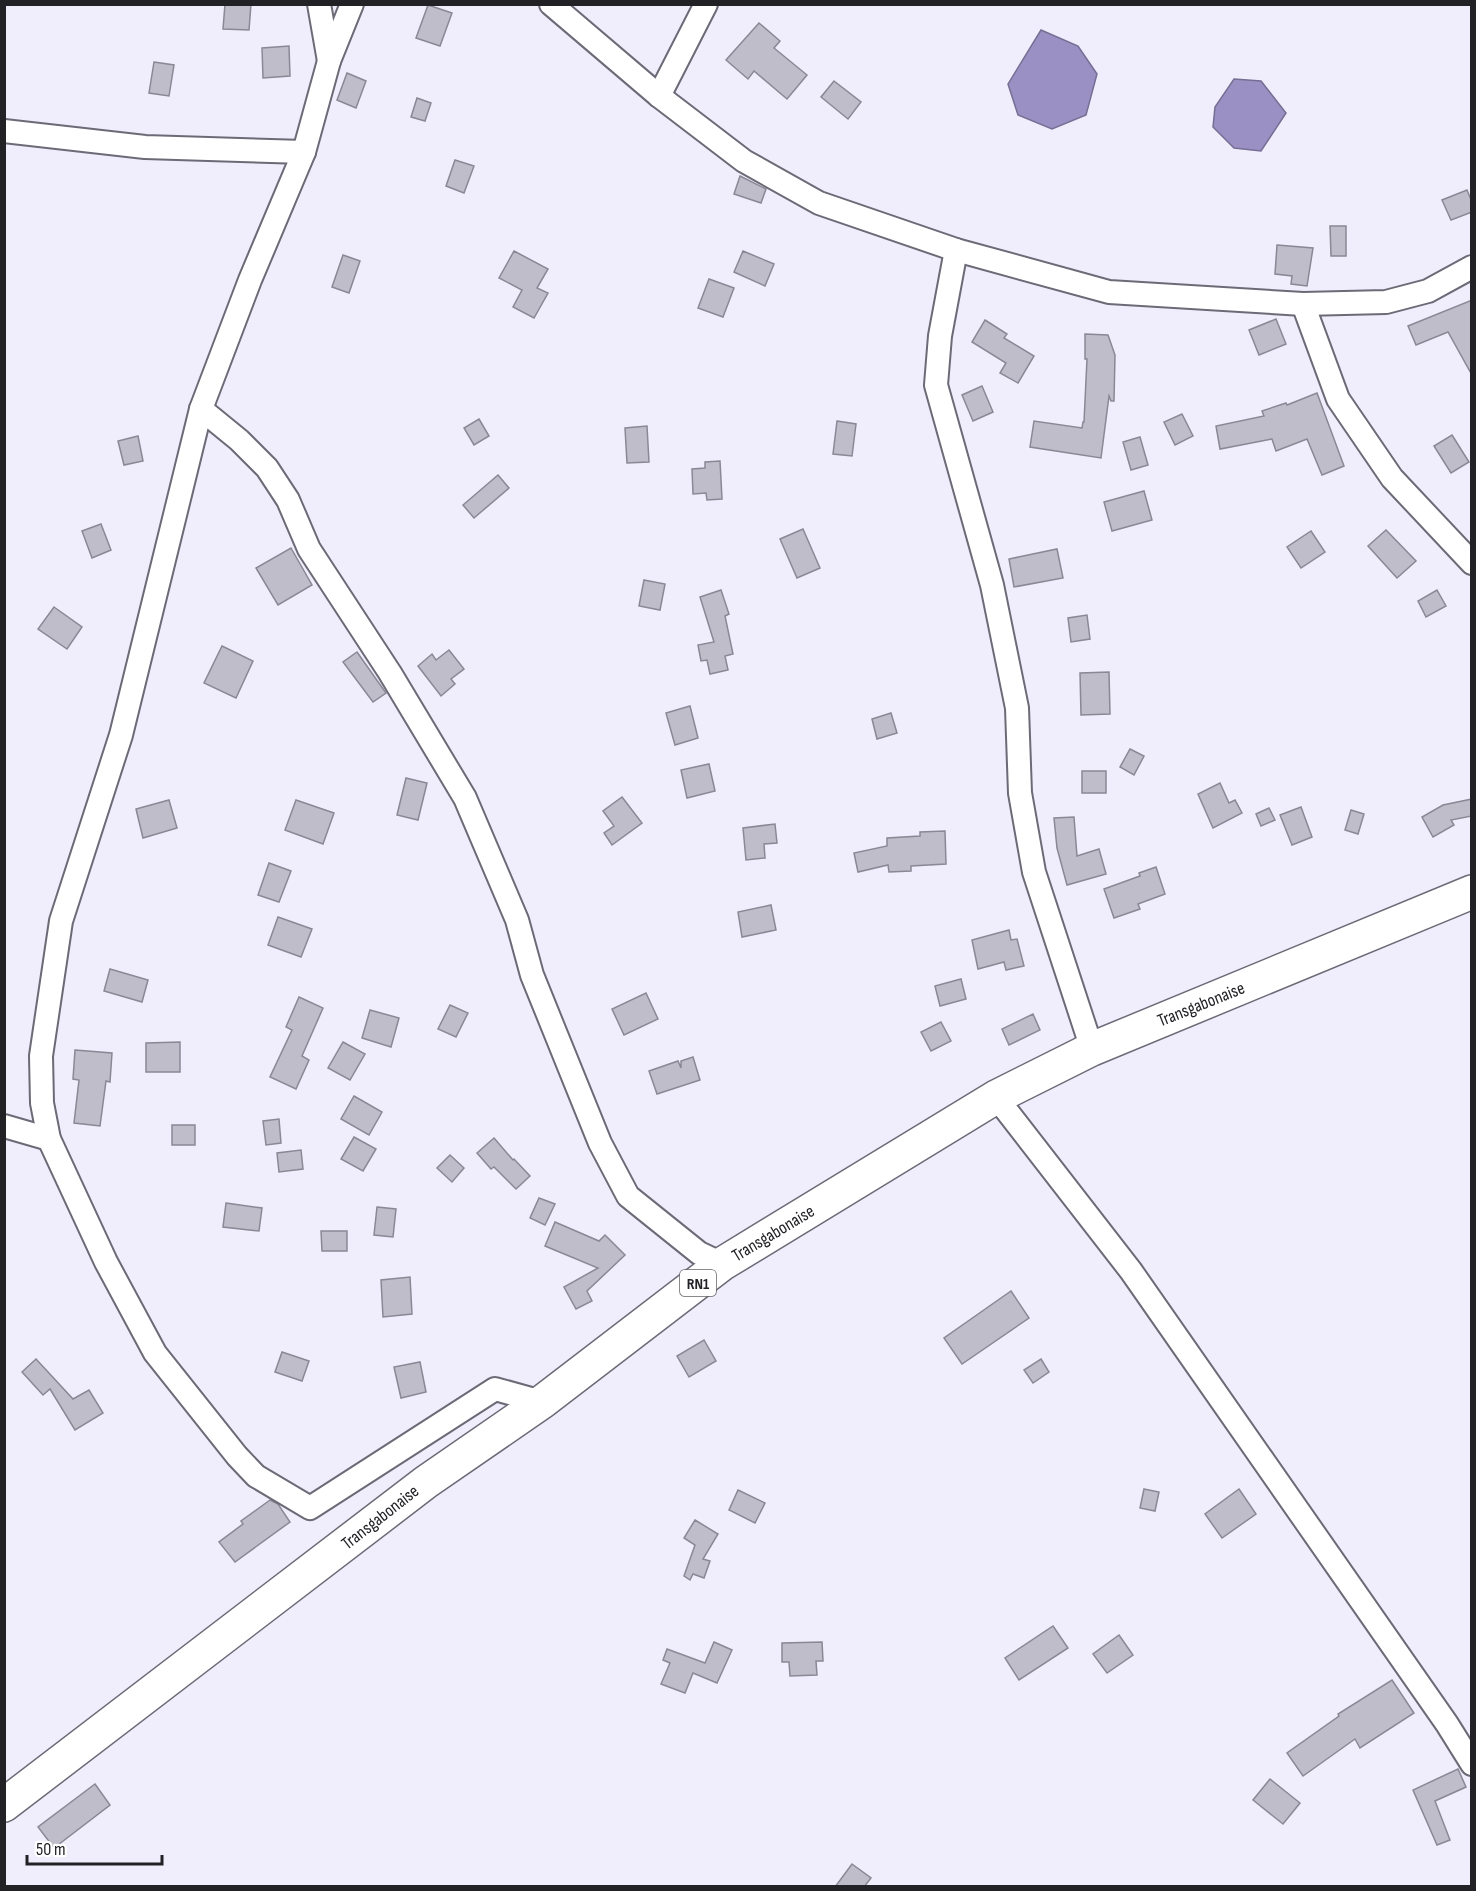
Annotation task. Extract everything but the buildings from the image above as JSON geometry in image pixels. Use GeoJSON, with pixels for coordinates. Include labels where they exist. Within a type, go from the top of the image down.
{"type":"FeatureCollection","features":[{"type":"Feature","properties":{"kind":"highway","name":"Transgabonaise"},"geometry":{"type":"LineString","coordinates":[[4,1806],[426,1482],[542,1402],[722,1264],[996,1097],[1092,1049],[1472,892]]}},
{"type":"Feature","properties":{"kind":"street"},"geometry":{"type":"LineString","coordinates":[[319,4],[328,61]]}},
{"type":"Feature","properties":{"kind":"street"},"geometry":{"type":"LineString","coordinates":[[352,4],[328,61],[304,152],[250,280],[201,409],[121,735],[60,921],[41,1056],[42,1103],[49,1139],[106,1263],[155,1353],[237,1456],[256,1476],[310,1508],[495,1389],[542,1402]]}},
{"type":"Feature","properties":{"kind":"street"},"geometry":{"type":"LineString","coordinates":[[551,4],[659,96],[744,161],[819,203],[956,250],[1109,292],[1303,304],[1386,302],[1428,291],[1472,267]]}},
{"type":"Feature","properties":{"kind":"street"},"geometry":{"type":"LineString","coordinates":[[659,96],[706,4]]}},
{"type":"Feature","properties":{"kind":"street"},"geometry":{"type":"LineString","coordinates":[[4,130],[145,147],[304,152]]}},
{"type":"Feature","properties":{"kind":"street"},"geometry":{"type":"LineString","coordinates":[[956,250],[940,336],[936,386],[992,585],[1017,708],[1020,793],[1034,872],[1092,1049]]}},
{"type":"Feature","properties":{"kind":"street"},"geometry":{"type":"LineString","coordinates":[[1303,304],[1338,399],[1392,478],[1472,563]]}},
{"type":"Feature","properties":{"kind":"street"},"geometry":{"type":"LineString","coordinates":[[201,409],[239,440],[267,468],[288,500],[309,549],[390,673],[465,798],[517,920],[532,975],[600,1143],[628,1196],[699,1252],[722,1264]]}},
{"type":"Feature","properties":{"kind":"street"},"geometry":{"type":"LineString","coordinates":[[996,1097],[1131,1271],[1447,1724],[1472,1764]]}},
{"type":"Feature","properties":{"kind":"street"},"geometry":{"type":"LineString","coordinates":[[4,1126],[49,1139]]}},
{"type":"Feature","properties":{"kind":"shaded area"},"geometry":{"type":"Polygon","coordinates":[[[1041,30],[1078,46],[1097,74],[1086,115],[1052,129],[1018,115],[1008,84],[1041,30]]]}},
{"type":"Feature","properties":{"kind":"shaded area"},"geometry":{"type":"Polygon","coordinates":[[[1234,79],[1261,81],[1286,113],[1261,151],[1234,148],[1213,127],[1215,107],[1234,79]]]}}]}
